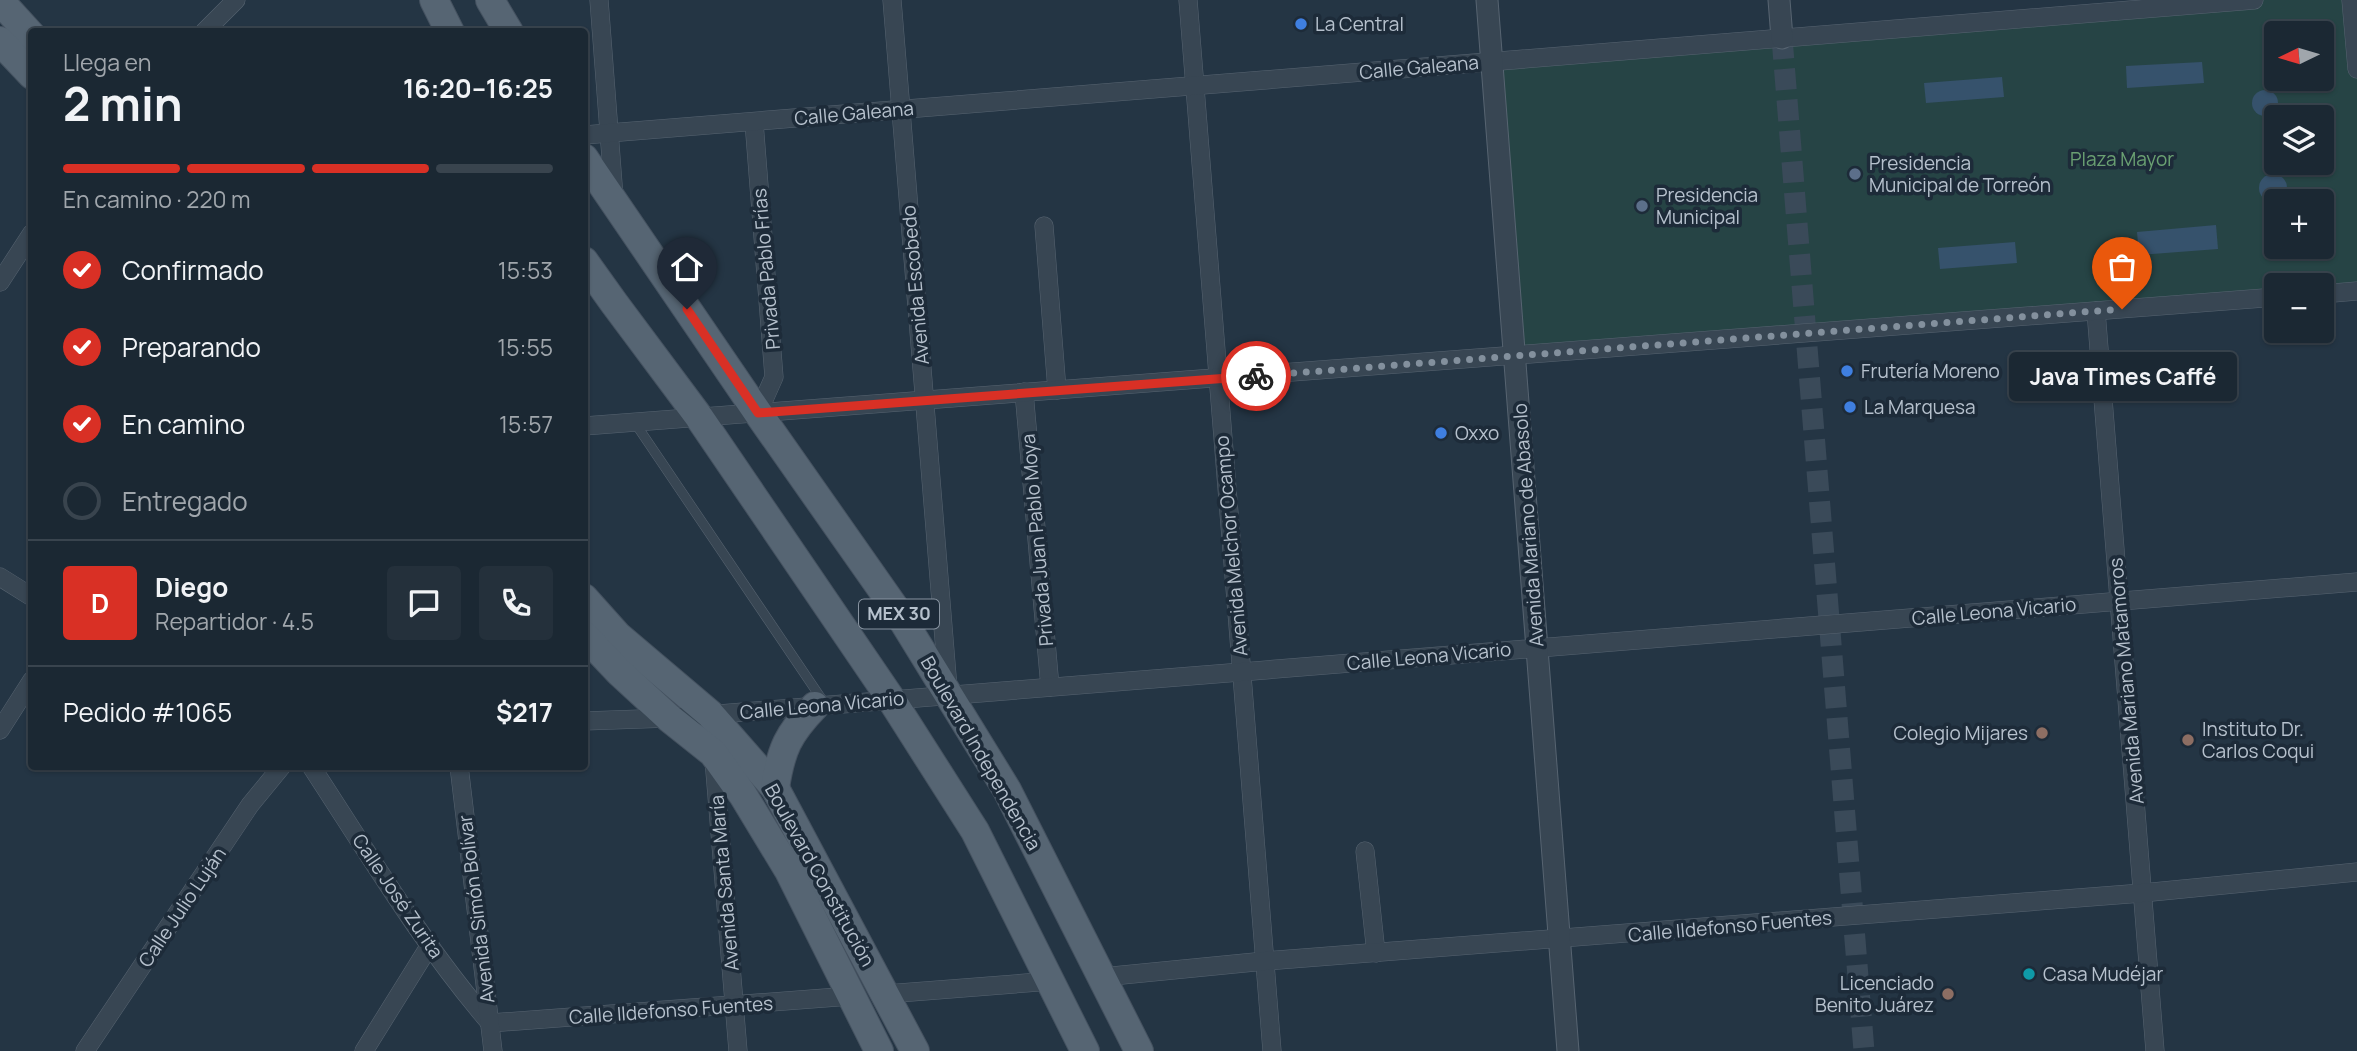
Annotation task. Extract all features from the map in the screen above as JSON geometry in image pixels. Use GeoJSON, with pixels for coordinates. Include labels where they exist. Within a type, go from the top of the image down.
{"type":"FeatureCollection","features":[{"type":"Feature","properties":{"kind":"main road"},"geometry":{"type":"LineString","coordinates":[[434,0],[448,28]]}},
{"type":"Feature","properties":{"kind":"main road"},"geometry":{"type":"LineString","coordinates":[[490,0],[507,28]]}},
{"type":"Feature","properties":{"kind":"main road"},"geometry":{"type":"LineString","coordinates":[[0,1],[28,32]]}},
{"type":"Feature","properties":{"kind":"main road"},"geometry":{"type":"LineString","coordinates":[[0,41],[28,71]]}},
{"type":"Feature","properties":{"kind":"main road","name":"Boulevard Independencia"},"geometry":{"type":"LineString","coordinates":[[588,164],[897,611],[1007,790],[1139,1051]]}},
{"type":"Feature","properties":{"kind":"main road","name":"MEX 30"},"geometry":{"type":"LineString","coordinates":[[588,267],[699,417],[891,699],[975,831],[1085,1051]]}},
{"type":"Feature","properties":{"kind":"main road","name":"Boulevard Constitución"},"geometry":{"type":"LineString","coordinates":[[588,602],[618,636],[710,714],[775,788],[915,1051]]}},
{"type":"Feature","properties":{"kind":"main road","name":"Boulevard Constitución"},"geometry":{"type":"LineString","coordinates":[[588,639],[669,718],[713,753],[743,795],[789,871],[879,1051]]}},
{"type":"Feature","properties":{"kind":"main road"},"geometry":{"type":"LineString","coordinates":[[775,788],[779,760],[785,745],[796,726],[820,705]]}},
{"type":"Feature","properties":{"kind":"street"},"geometry":{"type":"LineString","coordinates":[[208,28],[236,0]]}},
{"type":"Feature","properties":{"kind":"street"},"geometry":{"type":"LineString","coordinates":[[599,0],[615,204]]}},
{"type":"Feature","properties":{"kind":"street","name":"Avenida Escobedo"},"geometry":{"type":"LineString","coordinates":[[892,0],[948,695]]}},
{"type":"Feature","properties":{"kind":"street","name":"Avenida Melchor Ocampo"},"geometry":{"type":"LineString","coordinates":[[1188,0],[1272,1051]]}},
{"type":"Feature","properties":{"kind":"street","name":"Avenida Mariano de Abasolo"},"geometry":{"type":"LineString","coordinates":[[1487,0],[1568,1051]]}},
{"type":"Feature","properties":{"kind":"street"},"geometry":{"type":"LineString","coordinates":[[1779,0],[1782,38]]}},
{"type":"Feature","properties":{"kind":"street","name":"Calle Galeana"},"geometry":{"type":"LineString","coordinates":[[588,135],[1782,38],[2071,7],[2254,0]]}},
{"type":"Feature","properties":{"kind":"street"},"geometry":{"type":"LineString","coordinates":[[2351,0],[2357,69]]}},
{"type":"Feature","properties":{"kind":"street","name":"Privada Pablo Frías"},"geometry":{"type":"LineString","coordinates":[[754,122],[774,377],[758,413]]}},
{"type":"Feature","properties":{"kind":"street"},"geometry":{"type":"LineString","coordinates":[[1044,226],[1056,390]]}},
{"type":"Feature","properties":{"kind":"street"},"geometry":{"type":"LineString","coordinates":[[0,282],[28,239]]}},
{"type":"Feature","properties":{"kind":"street"},"geometry":{"type":"LineString","coordinates":[[2334,293],[2357,291]]}},
{"type":"Feature","properties":{"kind":"street"},"geometry":{"type":"LineString","coordinates":[[588,426],[2264,299]]}},
{"type":"Feature","properties":{"kind":"street","name":"Avenida Mariano Matamoros"},"geometry":{"type":"LineString","coordinates":[[2096,311],[2155,1051]]}},
{"type":"Feature","properties":{"kind":"street","name":"Privada Juan Pablo Moya"},"geometry":{"type":"LineString","coordinates":[[1024,392],[1050,687]]}},
{"type":"Feature","properties":{"kind":"street"},"geometry":{"type":"LineString","coordinates":[[0,577],[28,594]]}},
{"type":"Feature","properties":{"kind":"street","name":"Calle Leona Vicario"},"geometry":{"type":"LineString","coordinates":[[588,721],[669,718],[2357,582]]}},
{"type":"Feature","properties":{"kind":"street"},"geometry":{"type":"LineString","coordinates":[[0,730],[28,686]]}},
{"type":"Feature","properties":{"kind":"street","name":"Avenida Santa María"},"geometry":{"type":"LineString","coordinates":[[710,714],[738,1051]]}},
{"type":"Feature","properties":{"kind":"street","name":"Calle Julio Luján"},"geometry":{"type":"LineString","coordinates":[[85,1051],[250,805],[279,770]]}},
{"type":"Feature","properties":{"kind":"street","name":"Calle José Zurita"},"geometry":{"type":"LineString","coordinates":[[314,770],[430,945],[490,1023]]}},
{"type":"Feature","properties":{"kind":"street","name":"Avenida Simón Bolívar"},"geometry":{"type":"LineString","coordinates":[[459,770],[493,1051]]}},
{"type":"Feature","properties":{"kind":"street"},"geometry":{"type":"LineString","coordinates":[[1365,851],[1376,953]]}},
{"type":"Feature","properties":{"kind":"street","name":"Calle Ildefonso Fuentes"},"geometry":{"type":"LineString","coordinates":[[1102,977],[1265,961],[2142,893],[2357,872]]}},
{"type":"Feature","properties":{"kind":"street"},"geometry":{"type":"LineString","coordinates":[[364,1051],[430,945]]}},
{"type":"Feature","properties":{"kind":"street"},"geometry":{"type":"LineString","coordinates":[[886,994],[1052,981]]}},
{"type":"Feature","properties":{"kind":"street","name":"Calle Ildefonso Fuentes"},"geometry":{"type":"LineString","coordinates":[[490,1023],[851,996]]}},
{"type":"Feature","properties":{"kind":"lane"},"geometry":{"type":"LineString","coordinates":[[634,422],[820,705]]}},
{"type":"Feature","properties":{"kind":"green space","name":"Plaza Mayor"},"geometry":{"type":"Polygon","coordinates":[[[2225,0],[2357,0],[2357,291],[2334,287],[2334,273],[2264,273],[2264,298],[1517,355],[1492,60],[2225,0]]]}},
{"type":"Feature","properties":{"kind":"water"},"geometry":{"type":"Polygon","coordinates":[[[2202,62],[2204,83],[2127,88],[2126,66],[2202,62]]]}},
{"type":"Feature","properties":{"kind":"water"},"geometry":{"type":"Polygon","coordinates":[[[2002,77],[2004,97],[1926,103],[1924,83],[2002,77]]]}},
{"type":"Feature","properties":{"kind":"water"},"geometry":{"type":"Polygon","coordinates":[[[2260,91],[2270,91],[2277,98],[2278,105],[2264,105],[2264,116],[2253,108],[2253,98],[2260,91]]]}},
{"type":"Feature","properties":{"kind":"water"},"geometry":{"type":"Polygon","coordinates":[[[2268,175],[2278,175],[2286,183],[2287,189],[2264,189],[2264,199],[2260,193],[2260,183],[2268,175]]]}},
{"type":"Feature","properties":{"kind":"water"},"geometry":{"type":"Polygon","coordinates":[[[2216,225],[2218,249],[2139,255],[2137,232],[2216,225]]]}},
{"type":"Feature","properties":{"kind":"water"},"geometry":{"type":"Polygon","coordinates":[[[2015,242],[2017,263],[1940,269],[1938,248],[2015,242]]]}},
{"type":"Feature","properties":{"kind":"tunnel"},"geometry":{"type":"LineString","coordinates":[[1782,38],[1864,1051]]}},
{"type":"Feature","properties":{"kind":"way so far"},"geometry":{"type":"LineString","coordinates":[[1256,376],[2122,309]]}},
{"type":"Feature","properties":{"kind":"place","name":"La Central"},"geometry":{"type":"Point","coordinates":[1301,24]}},
{"type":"Feature","properties":{"kind":"place","name":"Presidencia Municipal de Torreón"},"geometry":{"type":"Point","coordinates":[1855,174]}},
{"type":"Feature","properties":{"kind":"place","name":"Presidencia Municipal"},"geometry":{"type":"Point","coordinates":[1642,206]}},
{"type":"Feature","properties":{"kind":"place","name":"Java Times Caffé"},"geometry":{"type":"Point","coordinates":[2122,309]}},
{"type":"Feature","properties":{"kind":"place","name":"Frutería Moreno"},"geometry":{"type":"Point","coordinates":[1847,371]}},
{"type":"Feature","properties":{"kind":"place","name":"La Marquesa"},"geometry":{"type":"Point","coordinates":[1850,407]}},
{"type":"Feature","properties":{"kind":"place","name":"Oxxo"},"geometry":{"type":"Point","coordinates":[1441,433]}},
{"type":"Feature","properties":{"kind":"place","name":"Colegio Mijares"},"geometry":{"type":"Point","coordinates":[2042,733]}},
{"type":"Feature","properties":{"kind":"place","name":"Instituto Dr. Carlos Coqui"},"geometry":{"type":"Point","coordinates":[2188,740]}},
{"type":"Feature","properties":{"kind":"place","name":"Casa Mudéjar"},"geometry":{"type":"Point","coordinates":[2029,974]}},
{"type":"Feature","properties":{"kind":"place","name":"Licenciado Benito Juárez"},"geometry":{"type":"Point","coordinates":[1948,994]}},
{"type":"Feature","properties":{"kind":"route"},"geometry":{"type":"LineString","coordinates":[[687,309],[758,413],[1256,376]]}}]}
